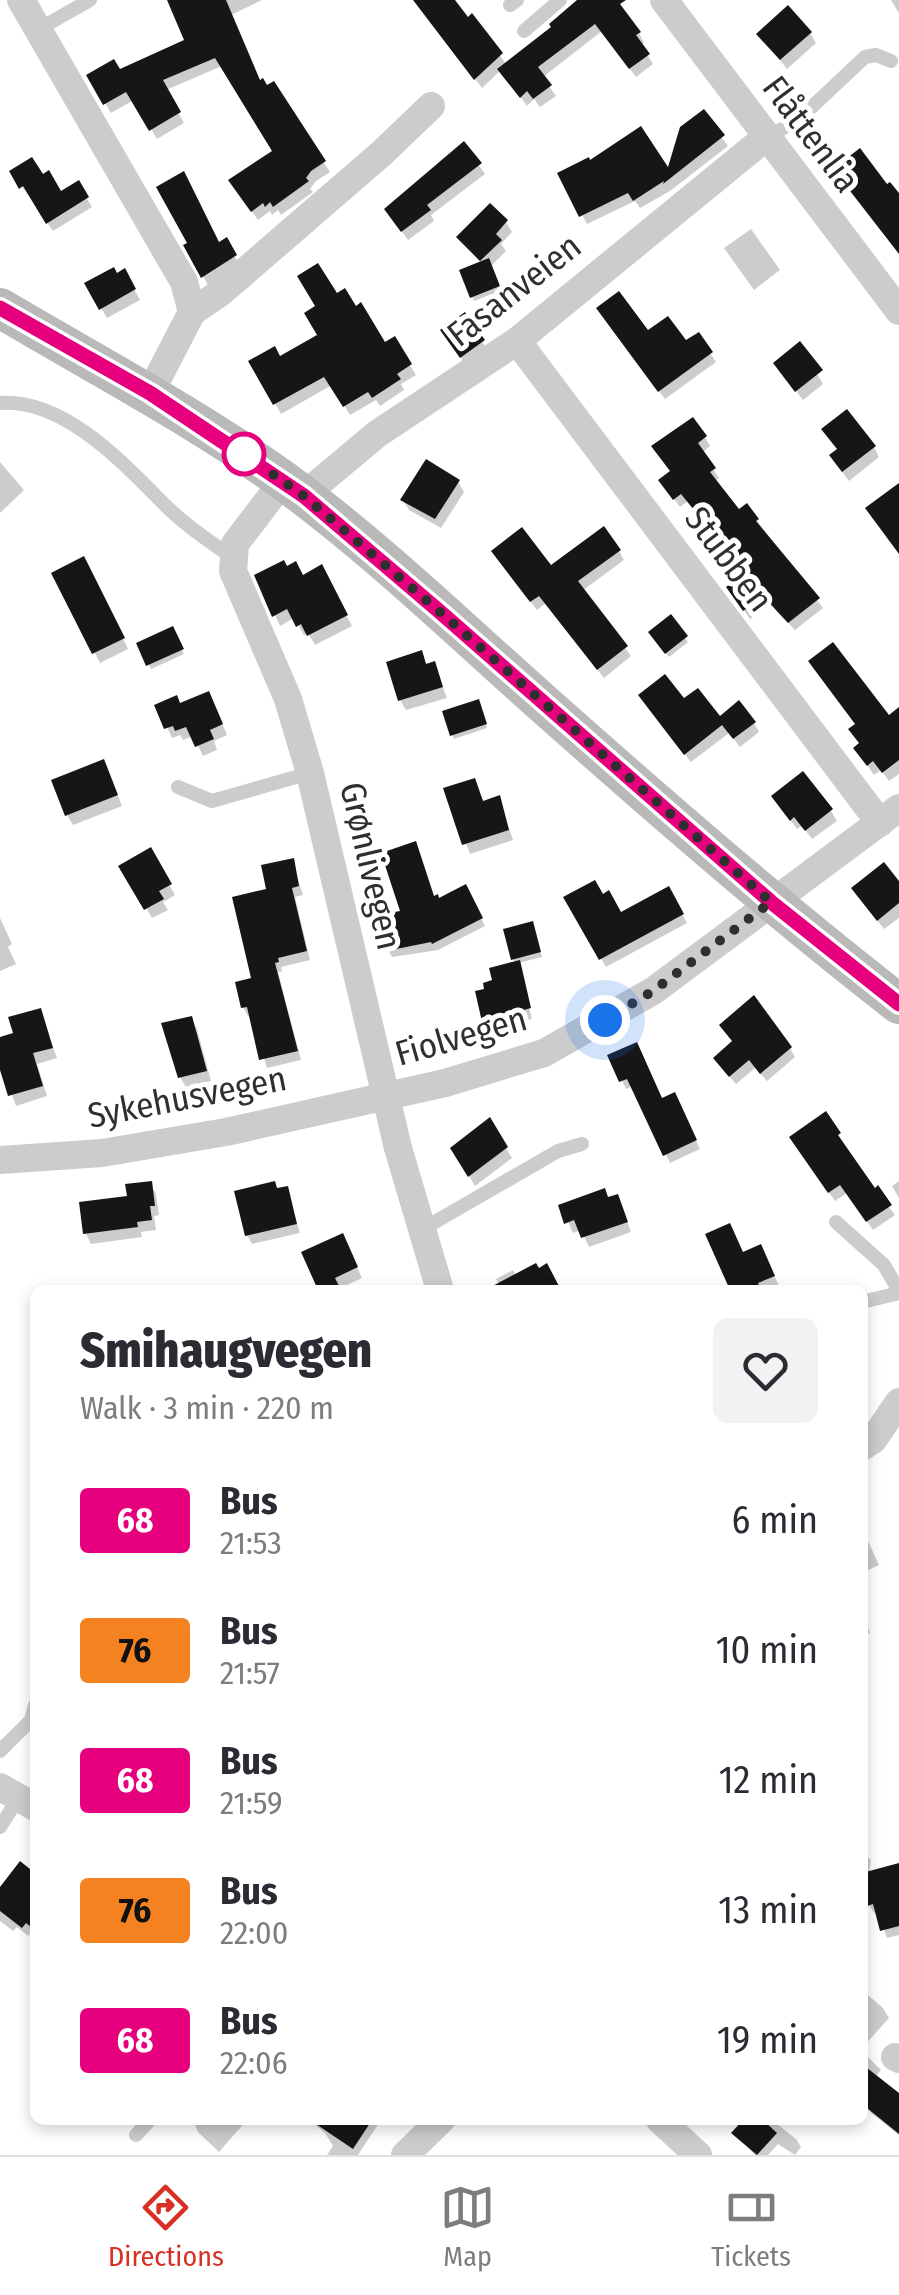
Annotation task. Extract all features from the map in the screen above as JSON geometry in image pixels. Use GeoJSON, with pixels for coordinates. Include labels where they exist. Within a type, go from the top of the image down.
{"type":"FeatureCollection","features":[{"type":"Feature","properties":{"kind":"street"},"geometry":{"type":"LineString","coordinates":[[21,0],[184,282],[192,312]]}},
{"type":"Feature","properties":{"kind":"street","name":"Flåttenlia"},"geometry":{"type":"LineString","coordinates":[[664,0],[899,311]]}},
{"type":"Feature","properties":{"kind":"street"},"geometry":{"type":"LineString","coordinates":[[150,393],[192,312],[220,294],[431,106]]}},
{"type":"Feature","properties":{"kind":"street","name":"Fasanveien"},"geometry":{"type":"LineString","coordinates":[[294,489],[517,341],[765,138]]}},
{"type":"Feature","properties":{"kind":"street"},"geometry":{"type":"LineString","coordinates":[[0,308],[150,393],[294,489],[771,902],[899,1004]]}},
{"type":"Feature","properties":{"kind":"street","name":"Stubben"},"geometry":{"type":"LineString","coordinates":[[517,341],[889,815]]}},
{"type":"Feature","properties":{"kind":"street"},"geometry":{"type":"LineString","coordinates":[[232,558],[246,526],[294,489]]}},
{"type":"Feature","properties":{"kind":"street","name":"Grønlivegen"},"geometry":{"type":"LineString","coordinates":[[232,558],[241,595],[288,698],[310,774],[420,1231],[438,1285]]}},
{"type":"Feature","properties":{"kind":"street","name":"Fiolvegen"},"geometry":{"type":"LineString","coordinates":[[387,1096],[506,1067],[557,1047],[653,991],[889,815]]}},
{"type":"Feature","properties":{"kind":"street","name":"Sykehusvegen"},"geometry":{"type":"LineString","coordinates":[[0,1160],[102,1153],[175,1141],[387,1096]]}},
{"type":"Feature","properties":{"kind":"street"},"geometry":{"type":"LineString","coordinates":[[868,1443],[899,1402]]}},
{"type":"Feature","properties":{"kind":"street"},"geometry":{"type":"LineString","coordinates":[[405,2155],[435,2125]]}},
{"type":"Feature","properties":{"kind":"street"},"geometry":{"type":"LineString","coordinates":[[665,2125],[698,2155]]}},
{"type":"Feature","properties":{"kind":"lane"},"geometry":{"type":"LineString","coordinates":[[39,30],[90,0]]}},
{"type":"Feature","properties":{"kind":"lane"},"geometry":{"type":"LineString","coordinates":[[524,31],[560,0]]}},
{"type":"Feature","properties":{"kind":"lane"},"geometry":{"type":"LineString","coordinates":[[765,138],[799,119],[865,57],[876,55],[891,61]]}},
{"type":"Feature","properties":{"kind":"lane"},"geometry":{"type":"LineString","coordinates":[[0,402],[44,410],[99,441],[176,514],[232,558]]}},
{"type":"Feature","properties":{"kind":"lane"},"geometry":{"type":"LineString","coordinates":[[178,787],[212,801],[310,774]]}},
{"type":"Feature","properties":{"kind":"lane"},"geometry":{"type":"LineString","coordinates":[[420,1231],[558,1151],[582,1144]]}},
{"type":"Feature","properties":{"kind":"lane"},"geometry":{"type":"LineString","coordinates":[[836,1222],[884,1264],[899,1292],[868,1300]]}},
{"type":"Feature","properties":{"kind":"lane"},"geometry":{"type":"LineString","coordinates":[[0,1751],[30,1721]]}},
{"type":"Feature","properties":{"kind":"lane"},"geometry":{"type":"LineString","coordinates":[[0,1827],[18,1798]]}},
{"type":"Feature","properties":{"kind":"lane"},"geometry":{"type":"LineString","coordinates":[[136,2134],[145,2125]]}},
{"type":"Feature","properties":{"kind":"building"},"geometry":{"type":"Polygon","coordinates":[[[167,0],[226,0],[260,80],[263,78],[267,85],[274,81],[326,161],[311,171],[306,178],[309,181],[273,207],[270,202],[265,207],[263,203],[251,212],[228,180],[272,151],[215,58],[163,80],[181,112],[149,131],[126,92],[103,105],[86,75],[114,59],[120,69],[184,40],[167,0]]]}},
{"type":"Feature","properties":{"kind":"building"},"geometry":{"type":"Polygon","coordinates":[[[413,0],[455,0],[468,17],[472,13],[503,53],[474,80],[413,0]]]}},
{"type":"Feature","properties":{"kind":"building"},"geometry":{"type":"Polygon","coordinates":[[[577,0],[626,0],[620,4],[641,32],[636,35],[650,54],[629,69],[595,24],[538,67],[552,85],[533,99],[527,91],[520,98],[497,69],[551,27],[549,24],[577,0]]]}},
{"type":"Feature","properties":{"kind":"building"},"geometry":{"type":"Polygon","coordinates":[[[788,5],[812,32],[780,60],[756,34],[788,5]]]}},
{"type":"Feature","properties":{"kind":"building"},"geometry":{"type":"Polygon","coordinates":[[[704,109],[725,135],[663,184],[664,181],[633,201],[628,193],[579,217],[557,173],[589,157],[590,160],[641,126],[668,167],[680,127],[704,109]]]}},
{"type":"Feature","properties":{"kind":"building"},"geometry":{"type":"Polygon","coordinates":[[[464,141],[482,163],[427,205],[431,210],[401,232],[384,209],[464,141]]]}},
{"type":"Feature","properties":{"kind":"building"},"geometry":{"type":"Polygon","coordinates":[[[860,148],[887,184],[890,182],[899,193],[899,254],[833,169],[860,148]]]}},
{"type":"Feature","properties":{"kind":"building"},"geometry":{"type":"Polygon","coordinates":[[[32,157],[43,174],[49,170],[61,191],[79,180],[89,197],[46,224],[9,171],[32,157]]]}},
{"type":"Feature","properties":{"kind":"building"},"geometry":{"type":"Polygon","coordinates":[[[184,171],[219,242],[227,237],[237,255],[201,278],[156,187],[184,171]]]}},
{"type":"Feature","properties":{"kind":"building"},"geometry":{"type":"Polygon","coordinates":[[[490,203],[508,220],[496,234],[502,240],[480,261],[456,237],[490,203]]]}},
{"type":"Feature","properties":{"kind":"building"},"geometry":{"type":"Polygon","coordinates":[[[489,258],[500,286],[470,298],[459,270],[489,258]]]}},
{"type":"Feature","properties":{"kind":"building"},"geometry":{"type":"Polygon","coordinates":[[[318,263],[337,293],[345,288],[356,306],[361,302],[385,342],[395,336],[412,364],[397,374],[401,379],[372,398],[368,392],[343,407],[324,377],[273,405],[248,361],[275,346],[280,356],[317,335],[304,313],[315,306],[297,276],[318,263]]]}},
{"type":"Feature","properties":{"kind":"building"},"geometry":{"type":"Polygon","coordinates":[[[114,267],[117,273],[125,268],[136,289],[99,310],[84,283],[114,267]]]}},
{"type":"Feature","properties":{"kind":"building"},"geometry":{"type":"Polygon","coordinates":[[[619,291],[648,330],[668,316],[686,340],[699,332],[713,352],[658,392],[596,308],[619,291]]]}},
{"type":"Feature","properties":{"kind":"building"},"geometry":{"type":"Polygon","coordinates":[[[465,312],[485,340],[460,358],[440,330],[465,312]]]}},
{"type":"Feature","properties":{"kind":"building"},"geometry":{"type":"Polygon","coordinates":[[[800,341],[823,370],[795,392],[773,363],[800,341]]]}},
{"type":"Feature","properties":{"kind":"building"},"geometry":{"type":"Polygon","coordinates":[[[847,409],[876,446],[842,472],[829,455],[837,449],[821,429],[847,409]]]}},
{"type":"Feature","properties":{"kind":"building"},"geometry":{"type":"Polygon","coordinates":[[[693,417],[707,436],[698,443],[716,468],[710,472],[739,509],[747,503],[759,519],[756,521],[820,598],[788,623],[764,597],[743,611],[726,587],[737,579],[703,536],[711,531],[681,494],[673,500],[658,480],[670,471],[651,446],[693,417]]]}},
{"type":"Feature","properties":{"kind":"building"},"geometry":{"type":"Polygon","coordinates":[[[426,459],[460,480],[435,519],[400,500],[426,459]]]}},
{"type":"Feature","properties":{"kind":"building"},"geometry":{"type":"Polygon","coordinates":[[[899,483],[899,554],[865,508],[899,483]]]}},
{"type":"Feature","properties":{"kind":"building"},"geometry":{"type":"Polygon","coordinates":[[[604,526],[621,550],[578,581],[628,646],[597,670],[539,596],[530,602],[491,551],[522,527],[551,565],[604,526]]]}},
{"type":"Feature","properties":{"kind":"building"},"geometry":{"type":"Polygon","coordinates":[[[84,556],[125,638],[92,654],[51,573],[84,556]]]}},
{"type":"Feature","properties":{"kind":"building"},"geometry":{"type":"Polygon","coordinates":[[[284,560],[287,566],[296,561],[303,575],[322,564],[348,615],[307,636],[301,624],[296,627],[287,609],[272,617],[254,575],[284,560]]]}},
{"type":"Feature","properties":{"kind":"building"},"geometry":{"type":"Polygon","coordinates":[[[671,614],[688,636],[665,654],[648,632],[671,614]]]}},
{"type":"Feature","properties":{"kind":"building"},"geometry":{"type":"Polygon","coordinates":[[[173,626],[184,649],[146,666],[136,643],[173,626]]]}},
{"type":"Feature","properties":{"kind":"building"},"geometry":{"type":"Polygon","coordinates":[[[833,642],[889,715],[899,707],[899,760],[882,773],[873,761],[867,766],[853,748],[859,743],[848,729],[855,724],[808,661],[833,642]]]}},
{"type":"Feature","properties":{"kind":"building"},"geometry":{"type":"Polygon","coordinates":[[[422,650],[426,664],[435,661],[443,687],[398,701],[386,662],[422,650]]]}},
{"type":"Feature","properties":{"kind":"building"},"geometry":{"type":"Polygon","coordinates":[[[665,674],[684,698],[698,688],[720,716],[739,700],[756,722],[733,739],[722,725],[684,755],[638,695],[665,674]]]}},
{"type":"Feature","properties":{"kind":"building"},"geometry":{"type":"Polygon","coordinates":[[[209,691],[223,724],[210,730],[214,739],[195,747],[186,727],[164,729],[154,705],[177,695],[180,703],[209,691]]]}},
{"type":"Feature","properties":{"kind":"building"},"geometry":{"type":"Polygon","coordinates":[[[479,699],[487,724],[450,736],[442,711],[479,699]]]}},
{"type":"Feature","properties":{"kind":"building"},"geometry":{"type":"Polygon","coordinates":[[[104,759],[118,795],[65,816],[51,780],[104,759]]]}},
{"type":"Feature","properties":{"kind":"building"},"geometry":{"type":"Polygon","coordinates":[[[803,771],[833,809],[805,831],[794,817],[790,821],[771,796],[803,771]]]}},
{"type":"Feature","properties":{"kind":"building"},"geometry":{"type":"Polygon","coordinates":[[[475,778],[483,801],[500,795],[509,830],[462,845],[443,788],[475,778]]]}},
{"type":"Feature","properties":{"kind":"building"},"geometry":{"type":"Polygon","coordinates":[[[416,841],[434,896],[438,894],[439,898],[466,884],[483,918],[432,944],[386,951],[378,915],[400,911],[381,853],[416,841]]]}},
{"type":"Feature","properties":{"kind":"building"},"geometry":{"type":"Polygon","coordinates":[[[151,847],[172,884],[159,891],[164,899],[144,910],[118,866],[151,847]]]}},
{"type":"Feature","properties":{"kind":"building"},"geometry":{"type":"Polygon","coordinates":[[[294,858],[299,886],[292,888],[307,951],[278,958],[275,963],[298,1051],[259,1060],[247,1007],[241,1008],[235,982],[251,978],[232,897],[266,889],[261,865],[294,858]]]}},
{"type":"Feature","properties":{"kind":"building"},"geometry":{"type":"Polygon","coordinates":[[[884,862],[899,881],[899,903],[877,921],[851,888],[884,862]]]}},
{"type":"Feature","properties":{"kind":"building"},"geometry":{"type":"Polygon","coordinates":[[[595,880],[603,894],[609,890],[621,912],[669,886],[684,914],[599,960],[563,897],[595,880]]]}},
{"type":"Feature","properties":{"kind":"building"},"geometry":{"type":"Polygon","coordinates":[[[533,921],[541,952],[511,960],[503,929],[533,921]]]}},
{"type":"Feature","properties":{"kind":"building"},"geometry":{"type":"Polygon","coordinates":[[[520,960],[531,1008],[482,1022],[475,991],[484,989],[483,983],[492,980],[489,968],[520,960]]]}},
{"type":"Feature","properties":{"kind":"building"},"geometry":{"type":"Polygon","coordinates":[[[754,995],[792,1047],[760,1074],[749,1060],[729,1077],[713,1058],[732,1041],[719,1025],[754,995]]]}},
{"type":"Feature","properties":{"kind":"building"},"geometry":{"type":"Polygon","coordinates":[[[41,1008],[53,1048],[33,1053],[43,1086],[8,1096],[0,1070],[0,1037],[13,1033],[8,1017],[41,1008]]]}},
{"type":"Feature","properties":{"kind":"building"},"geometry":{"type":"Polygon","coordinates":[[[192,1016],[207,1071],[178,1078],[161,1023],[192,1016]]]}},
{"type":"Feature","properties":{"kind":"building"},"geometry":{"type":"Polygon","coordinates":[[[637,1042],[662,1098],[675,1092],[697,1140],[663,1156],[627,1079],[619,1082],[607,1055],[637,1042]]]}},
{"type":"Feature","properties":{"kind":"building"},"geometry":{"type":"Polygon","coordinates":[[[826,1111],[875,1188],[878,1185],[892,1205],[866,1222],[840,1185],[828,1193],[789,1137],[826,1111]]]}},
{"type":"Feature","properties":{"kind":"building"},"geometry":{"type":"Polygon","coordinates":[[[490,1117],[508,1147],[468,1177],[450,1148],[490,1117]]]}},
{"type":"Feature","properties":{"kind":"building"},"geometry":{"type":"Polygon","coordinates":[[[152,1181],[152,1220],[137,1222],[138,1227],[83,1234],[79,1202],[127,1196],[125,1184],[152,1181]]]}},
{"type":"Feature","properties":{"kind":"building"},"geometry":{"type":"Polygon","coordinates":[[[275,1181],[277,1188],[288,1186],[297,1224],[245,1236],[234,1191],[275,1181]]]}},
{"type":"Feature","properties":{"kind":"building"},"geometry":{"type":"Polygon","coordinates":[[[605,1188],[608,1197],[618,1194],[628,1222],[581,1238],[574,1220],[564,1224],[558,1205],[605,1188]]]}},
{"type":"Feature","properties":{"kind":"building"},"geometry":{"type":"Polygon","coordinates":[[[730,1223],[743,1252],[761,1244],[775,1276],[759,1285],[728,1285],[705,1234],[730,1223]]]}},
{"type":"Feature","properties":{"kind":"building"},"geometry":{"type":"Polygon","coordinates":[[[343,1233],[358,1267],[335,1278],[338,1285],[316,1285],[301,1252],[343,1233]]]}},
{"type":"Feature","properties":{"kind":"building"},"geometry":{"type":"Polygon","coordinates":[[[536,1263],[539,1268],[547,1263],[558,1285],[494,1285],[536,1263]]]}},
{"type":"Feature","properties":{"kind":"building"},"geometry":{"type":"Polygon","coordinates":[[[20,1861],[30,1869],[30,1926],[26,1923],[22,1928],[0,1911],[0,1887],[20,1861]]]}},
{"type":"Feature","properties":{"kind":"building"},"geometry":{"type":"Polygon","coordinates":[[[899,1863],[899,1926],[880,1931],[873,1904],[868,1906],[868,1871],[899,1863]]]}},
{"type":"Feature","properties":{"kind":"building"},"geometry":{"type":"Polygon","coordinates":[[[868,2069],[899,2093],[899,2134],[868,2109],[868,2069]]]}},
{"type":"Feature","properties":{"kind":"building"},"geometry":{"type":"Polygon","coordinates":[[[317,2125],[369,2125],[353,2149],[317,2125]]]}},
{"type":"Feature","properties":{"kind":"building"},"geometry":{"type":"Polygon","coordinates":[[[738,2125],[768,2125],[777,2133],[757,2155],[731,2133],[738,2125]]]}},
{"type":"Feature","properties":{"kind":"bus line","name":"68"},"geometry":{"type":"LineString","coordinates":[[0,308],[150,393],[304,496],[771,902],[899,1004]]}},
{"type":"Feature","properties":{"kind":"route"},"geometry":{"type":"LineString","coordinates":[[244,454],[304,496],[771,902],[653,991],[605,1020]]}}]}
